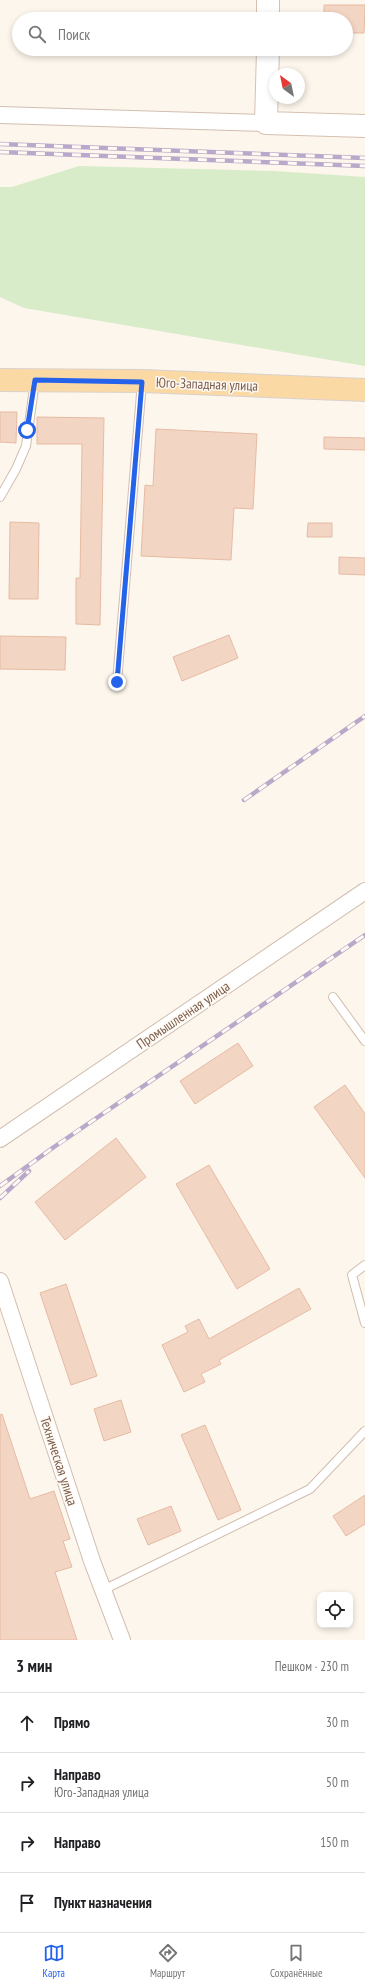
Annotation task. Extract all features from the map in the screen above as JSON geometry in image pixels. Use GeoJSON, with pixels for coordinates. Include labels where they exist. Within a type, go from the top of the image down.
{"type":"FeatureCollection","features":[{"type":"Feature","properties":{"kind":"main road","name":"Юго-Западная улица"},"geometry":{"type":"LineString","coordinates":[[0,380],[142,382],[365,390]]}},
{"type":"Feature","properties":{"kind":"street"},"geometry":{"type":"LineString","coordinates":[[268,0],[268,12]]}},
{"type":"Feature","properties":{"kind":"street"},"geometry":{"type":"LineString","coordinates":[[266,123],[268,56]]}},
{"type":"Feature","properties":{"kind":"street"},"geometry":{"type":"LineString","coordinates":[[0,115],[365,126]]}},
{"type":"Feature","properties":{"kind":"street","name":"Промышленная улица"},"geometry":{"type":"LineString","coordinates":[[0,1139],[365,891]]}},
{"type":"Feature","properties":{"kind":"street","name":"Техническая улица"},"geometry":{"type":"LineString","coordinates":[[0,1281],[92,1561],[122,1640]]}},
{"type":"Feature","properties":{"kind":"lane"},"geometry":{"type":"LineString","coordinates":[[0,497],[16,469],[26,446],[35,380]]}},
{"type":"Feature","properties":{"kind":"lane"},"geometry":{"type":"LineString","coordinates":[[117,682],[142,382]]}},
{"type":"Feature","properties":{"kind":"lane"},"geometry":{"type":"LineString","coordinates":[[333,997],[365,1041]]}},
{"type":"Feature","properties":{"kind":"lane"},"geometry":{"type":"LineString","coordinates":[[365,1265],[352,1275],[365,1323]]}},
{"type":"Feature","properties":{"kind":"lane"},"geometry":{"type":"LineString","coordinates":[[103,1590],[310,1489],[365,1431]]}},
{"type":"Feature","properties":{"kind":"green space"},"geometry":{"type":"Polygon","coordinates":[[[79,166],[274,171],[365,177],[365,366],[24,308],[0,297],[0,187],[12,187],[79,166]]]}},
{"type":"Feature","properties":{"kind":"building"},"geometry":{"type":"Polygon","coordinates":[[[324,5],[365,5],[364,33],[353,33],[353,12],[324,12],[324,5]]]}},
{"type":"Feature","properties":{"kind":"building"},"geometry":{"type":"Polygon","coordinates":[[[0,412],[17,412],[16,443],[0,442],[0,412]]]}},
{"type":"Feature","properties":{"kind":"building"},"geometry":{"type":"Polygon","coordinates":[[[37,417],[104,418],[100,625],[76,624],[76,578],[80,578],[82,444],[37,444],[37,417]]]}},
{"type":"Feature","properties":{"kind":"building"},"geometry":{"type":"Polygon","coordinates":[[[156,429],[257,434],[253,509],[234,508],[231,560],[141,556],[145,485],[153,486],[156,429]]]}},
{"type":"Feature","properties":{"kind":"building"},"geometry":{"type":"Polygon","coordinates":[[[324,437],[365,438],[365,450],[324,449],[324,437]]]}},
{"type":"Feature","properties":{"kind":"building"},"geometry":{"type":"Polygon","coordinates":[[[10,522],[39,523],[38,599],[9,599],[10,522]]]}},
{"type":"Feature","properties":{"kind":"building"},"geometry":{"type":"Polygon","coordinates":[[[308,523],[332,523],[332,537],[307,537],[308,523]]]}},
{"type":"Feature","properties":{"kind":"building"},"geometry":{"type":"Polygon","coordinates":[[[339,557],[365,558],[365,575],[339,574],[339,557]]]}},
{"type":"Feature","properties":{"kind":"building"},"geometry":{"type":"Polygon","coordinates":[[[229,635],[238,658],[182,681],[173,657],[229,635]]]}},
{"type":"Feature","properties":{"kind":"building"},"geometry":{"type":"Polygon","coordinates":[[[0,636],[66,637],[65,670],[0,669],[0,636]]]}},
{"type":"Feature","properties":{"kind":"building"},"geometry":{"type":"Polygon","coordinates":[[[238,1043],[253,1066],[195,1104],[180,1081],[238,1043]]]}},
{"type":"Feature","properties":{"kind":"building"},"geometry":{"type":"Polygon","coordinates":[[[345,1085],[365,1114],[365,1178],[314,1107],[345,1085]]]}},
{"type":"Feature","properties":{"kind":"building"},"geometry":{"type":"Polygon","coordinates":[[[116,1138],[146,1177],[65,1240],[35,1202],[116,1138]]]}},
{"type":"Feature","properties":{"kind":"building"},"geometry":{"type":"Polygon","coordinates":[[[209,1165],[270,1269],[237,1289],[176,1184],[209,1165]]]}},
{"type":"Feature","properties":{"kind":"building"},"geometry":{"type":"Polygon","coordinates":[[[66,1284],[97,1376],[71,1385],[40,1293],[66,1284]]]}},
{"type":"Feature","properties":{"kind":"building"},"geometry":{"type":"Polygon","coordinates":[[[299,1288],[311,1309],[219,1360],[221,1364],[201,1374],[205,1382],[184,1392],[162,1345],[188,1332],[185,1326],[199,1319],[209,1339],[299,1288]]]}},
{"type":"Feature","properties":{"kind":"building"},"geometry":{"type":"Polygon","coordinates":[[[121,1400],[131,1432],[104,1441],[94,1409],[121,1400]]]}},
{"type":"Feature","properties":{"kind":"building"},"geometry":{"type":"Polygon","coordinates":[[[2,1414],[30,1499],[54,1491],[70,1539],[63,1541],[72,1567],[55,1572],[77,1640],[0,1640],[0,1415],[2,1414]]]}},
{"type":"Feature","properties":{"kind":"building"},"geometry":{"type":"Polygon","coordinates":[[[205,1425],[241,1510],[218,1520],[181,1435],[205,1425]]]}},
{"type":"Feature","properties":{"kind":"building"},"geometry":{"type":"Polygon","coordinates":[[[365,1495],[365,1524],[346,1536],[333,1516],[365,1495]]]}},
{"type":"Feature","properties":{"kind":"building"},"geometry":{"type":"Polygon","coordinates":[[[171,1506],[181,1531],[148,1545],[137,1519],[171,1506]]]}},
{"type":"Feature","properties":{"kind":"railway"},"geometry":{"type":"LineString","coordinates":[[0,144],[365,158]]}},
{"type":"Feature","properties":{"kind":"railway"},"geometry":{"type":"LineString","coordinates":[[0,152],[365,166]]}},
{"type":"Feature","properties":{"kind":"railway"},"geometry":{"type":"LineString","coordinates":[[244,800],[365,716]]}},
{"type":"Feature","properties":{"kind":"railway"},"geometry":{"type":"LineString","coordinates":[[0,1186],[54,1147],[365,935]]}},
{"type":"Feature","properties":{"kind":"railway"},"geometry":{"type":"LineString","coordinates":[[0,1198],[29,1171]]}},
{"type":"Feature","properties":{"kind":"route"},"geometry":{"type":"LineString","coordinates":[[27,430],[35,380],[142,382],[117,682]]}}]}
